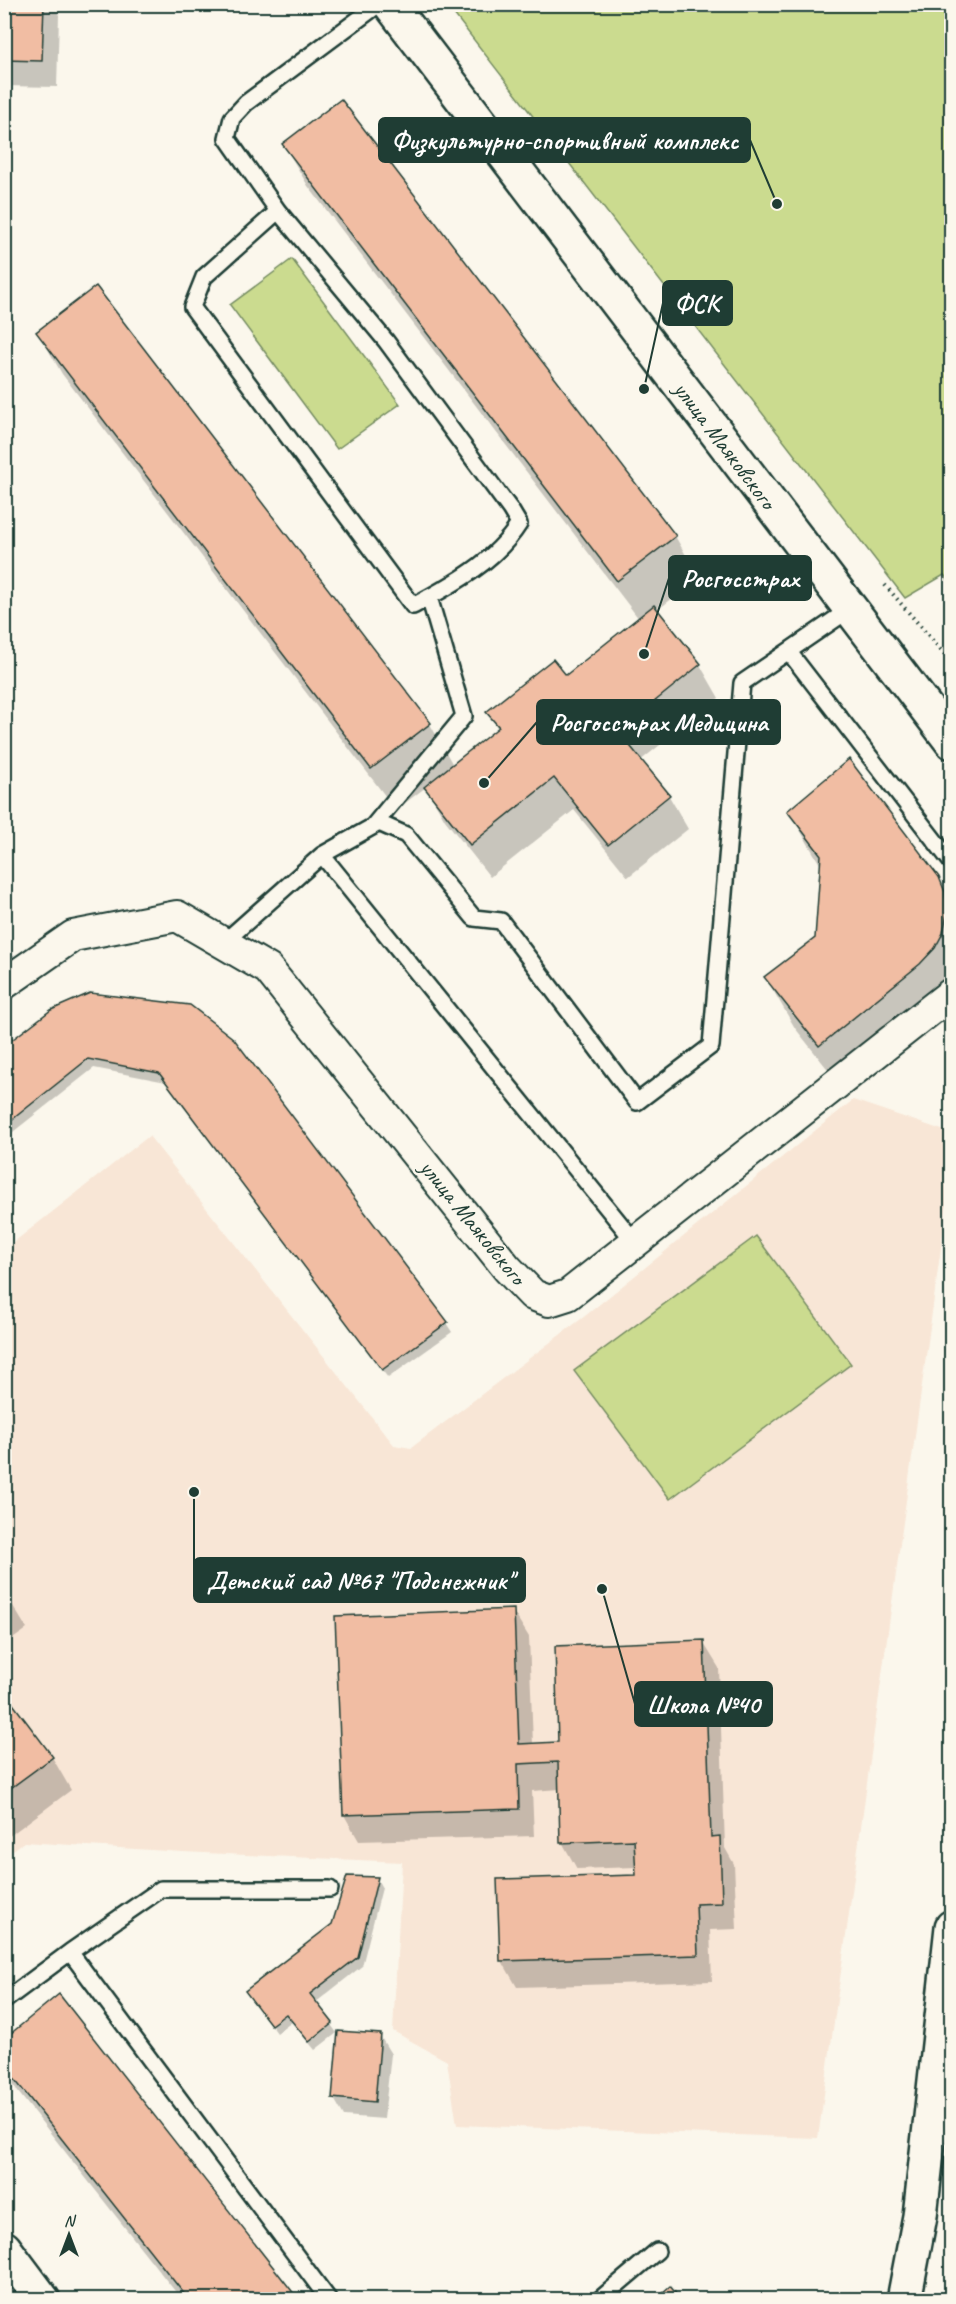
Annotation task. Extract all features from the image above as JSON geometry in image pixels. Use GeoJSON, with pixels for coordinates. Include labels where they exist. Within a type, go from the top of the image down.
{"type":"FeatureCollection","features":[{"type":"Feature","properties":{"kind":"street","name":"улица Маяковского"},"geometry":{"type":"LineString","coordinates":[[390,4],[951,742]]}},
{"type":"Feature","properties":{"kind":"street","name":"улица Маяковского"},"geometry":{"type":"LineString","coordinates":[[4,984],[73,936],[177,916],[224,943],[268,969],[507,1268],[533,1295],[549,1301],[568,1295],[951,993]]}},
{"type":"Feature","properties":{"kind":"street"},"geometry":{"type":"LineString","coordinates":[[904,2300],[920,2216],[951,1928]]}},
{"type":"Feature","properties":{"kind":"street"},"geometry":{"type":"LineString","coordinates":[[4,2248],[43,2300]]}},
{"type":"Feature","properties":{"kind":"lane"},"geometry":{"type":"LineString","coordinates":[[278,211],[204,277],[192,307],[412,606],[457,583],[509,540],[519,524],[386,341],[278,211],[227,138],[232,118],[246,103],[379,4]]}},
{"type":"Feature","properties":{"kind":"lane"},"geometry":{"type":"LineString","coordinates":[[373,826],[464,716],[429,597]]}},
{"type":"Feature","properties":{"kind":"lane"},"geometry":{"type":"LineString","coordinates":[[224,943],[322,855],[379,823],[406,835],[474,918],[501,921],[637,1102],[711,1046],[742,683],[850,609]]}},
{"type":"Feature","properties":{"kind":"lane"},"geometry":{"type":"LineString","coordinates":[[789,652],[951,863]]}},
{"type":"Feature","properties":{"kind":"lane"},"geometry":{"type":"LineString","coordinates":[[322,855],[634,1241]]}},
{"type":"Feature","properties":{"kind":"lane"},"geometry":{"type":"LineString","coordinates":[[4,2001],[161,1889],[330,1889]]}},
{"type":"Feature","properties":{"kind":"lane"},"geometry":{"type":"LineString","coordinates":[[70,1952],[329,2300]]}},
{"type":"Feature","properties":{"kind":"lane"},"geometry":{"type":"LineString","coordinates":[[599,2300],[657,2251]]}},
{"type":"Feature","properties":{"kind":"path"},"geometry":{"type":"LineString","coordinates":[[885,585],[951,663]]}},
{"type":"Feature","properties":{"kind":"shaded area"},"geometry":{"type":"Polygon","coordinates":[[[853,1100],[951,1133],[951,1175],[818,2138],[457,2125],[447,2061],[393,2031],[402,1862],[24,1842],[5,1856],[5,1249],[149,1136],[394,1445],[411,1448],[585,1316],[853,1100]]]}},
{"type":"Feature","properties":{"kind":"green space"},"geometry":{"type":"Polygon","coordinates":[[[447,5],[951,5],[951,583],[944,575],[905,598],[447,5]]]}},
{"type":"Feature","properties":{"kind":"green space"},"geometry":{"type":"Polygon","coordinates":[[[292,259],[400,404],[337,449],[230,305],[292,259]]]}},
{"type":"Feature","properties":{"kind":"green space"},"geometry":{"type":"Polygon","coordinates":[[[756,1236],[851,1364],[670,1499],[574,1371],[756,1236]]]}},
{"type":"Feature","properties":{"kind":"building"},"geometry":{"type":"Polygon","coordinates":[[[4,4],[44,4],[42,61],[4,60],[4,4]]]}},
{"type":"Feature","properties":{"kind":"building"},"geometry":{"type":"Polygon","coordinates":[[[341,99],[676,536],[617,581],[282,144],[341,99]]]}},
{"type":"Feature","properties":{"kind":"building"},"geometry":{"type":"Polygon","coordinates":[[[96,286],[431,723],[371,769],[36,332],[96,286]]]}},
{"type":"Feature","properties":{"kind":"building"},"geometry":{"type":"Polygon","coordinates":[[[654,605],[701,664],[618,731],[670,795],[608,845],[554,778],[470,845],[424,787],[499,727],[486,712],[553,659],[566,675],[654,605]]]}},
{"type":"Feature","properties":{"kind":"building"},"geometry":{"type":"Polygon","coordinates":[[[849,759],[939,877],[945,892],[947,914],[943,933],[935,948],[920,964],[819,1046],[764,977],[815,938],[821,855],[787,811],[849,759]]]}},
{"type":"Feature","properties":{"kind":"building"},"geometry":{"type":"Polygon","coordinates":[[[90,993],[190,1005],[234,1039],[448,1322],[382,1370],[159,1073],[88,1059],[4,1126],[4,1046],[51,1010],[90,993]]]}},
{"type":"Feature","properties":{"kind":"building"},"geometry":{"type":"Polygon","coordinates":[[[514,1609],[519,1744],[558,1742],[555,1646],[704,1640],[711,1837],[720,1836],[722,1903],[696,1904],[698,1955],[500,1961],[497,1879],[636,1875],[634,1840],[560,1843],[558,1762],[518,1764],[519,1809],[343,1815],[335,1616],[514,1609]]]}},
{"type":"Feature","properties":{"kind":"building"},"geometry":{"type":"Polygon","coordinates":[[[4,1692],[53,1757],[4,1793],[4,1692]]]}},
{"type":"Feature","properties":{"kind":"building"},"geometry":{"type":"Polygon","coordinates":[[[347,1876],[378,1877],[358,1957],[310,1994],[333,2023],[309,2042],[286,2014],[271,2025],[245,1991],[332,1924],[347,1876]]]}},
{"type":"Feature","properties":{"kind":"building"},"geometry":{"type":"Polygon","coordinates":[[[59,1994],[299,2300],[189,2300],[4,2066],[4,2039],[59,1994]]]}},
{"type":"Feature","properties":{"kind":"building"},"geometry":{"type":"Polygon","coordinates":[[[338,2031],[381,2034],[375,2102],[332,2098],[338,2031]]]}},
{"type":"Feature","properties":{"kind":"building"},"geometry":{"type":"Polygon","coordinates":[[[670,2286],[681,2300],[654,2300],[670,2286]]]}},
{"type":"Feature","properties":{"kind":"place","name":"Физкультурно-спортивный комплекс"},"geometry":{"type":"Point","coordinates":[777,204]}},
{"type":"Feature","properties":{"kind":"place","name":"ФСК"},"geometry":{"type":"Point","coordinates":[644,389]}},
{"type":"Feature","properties":{"kind":"place","name":"Росгосстрах"},"geometry":{"type":"Point","coordinates":[644,654]}},
{"type":"Feature","properties":{"kind":"place","name":"Росгосстрах Медицина"},"geometry":{"type":"Point","coordinates":[484,783]}},
{"type":"Feature","properties":{"kind":"place","name":"Детский сад №67 \"Подснежник\""},"geometry":{"type":"Point","coordinates":[194,1492]}},
{"type":"Feature","properties":{"kind":"place","name":"Школа №40"},"geometry":{"type":"Point","coordinates":[602,1589]}}]}
